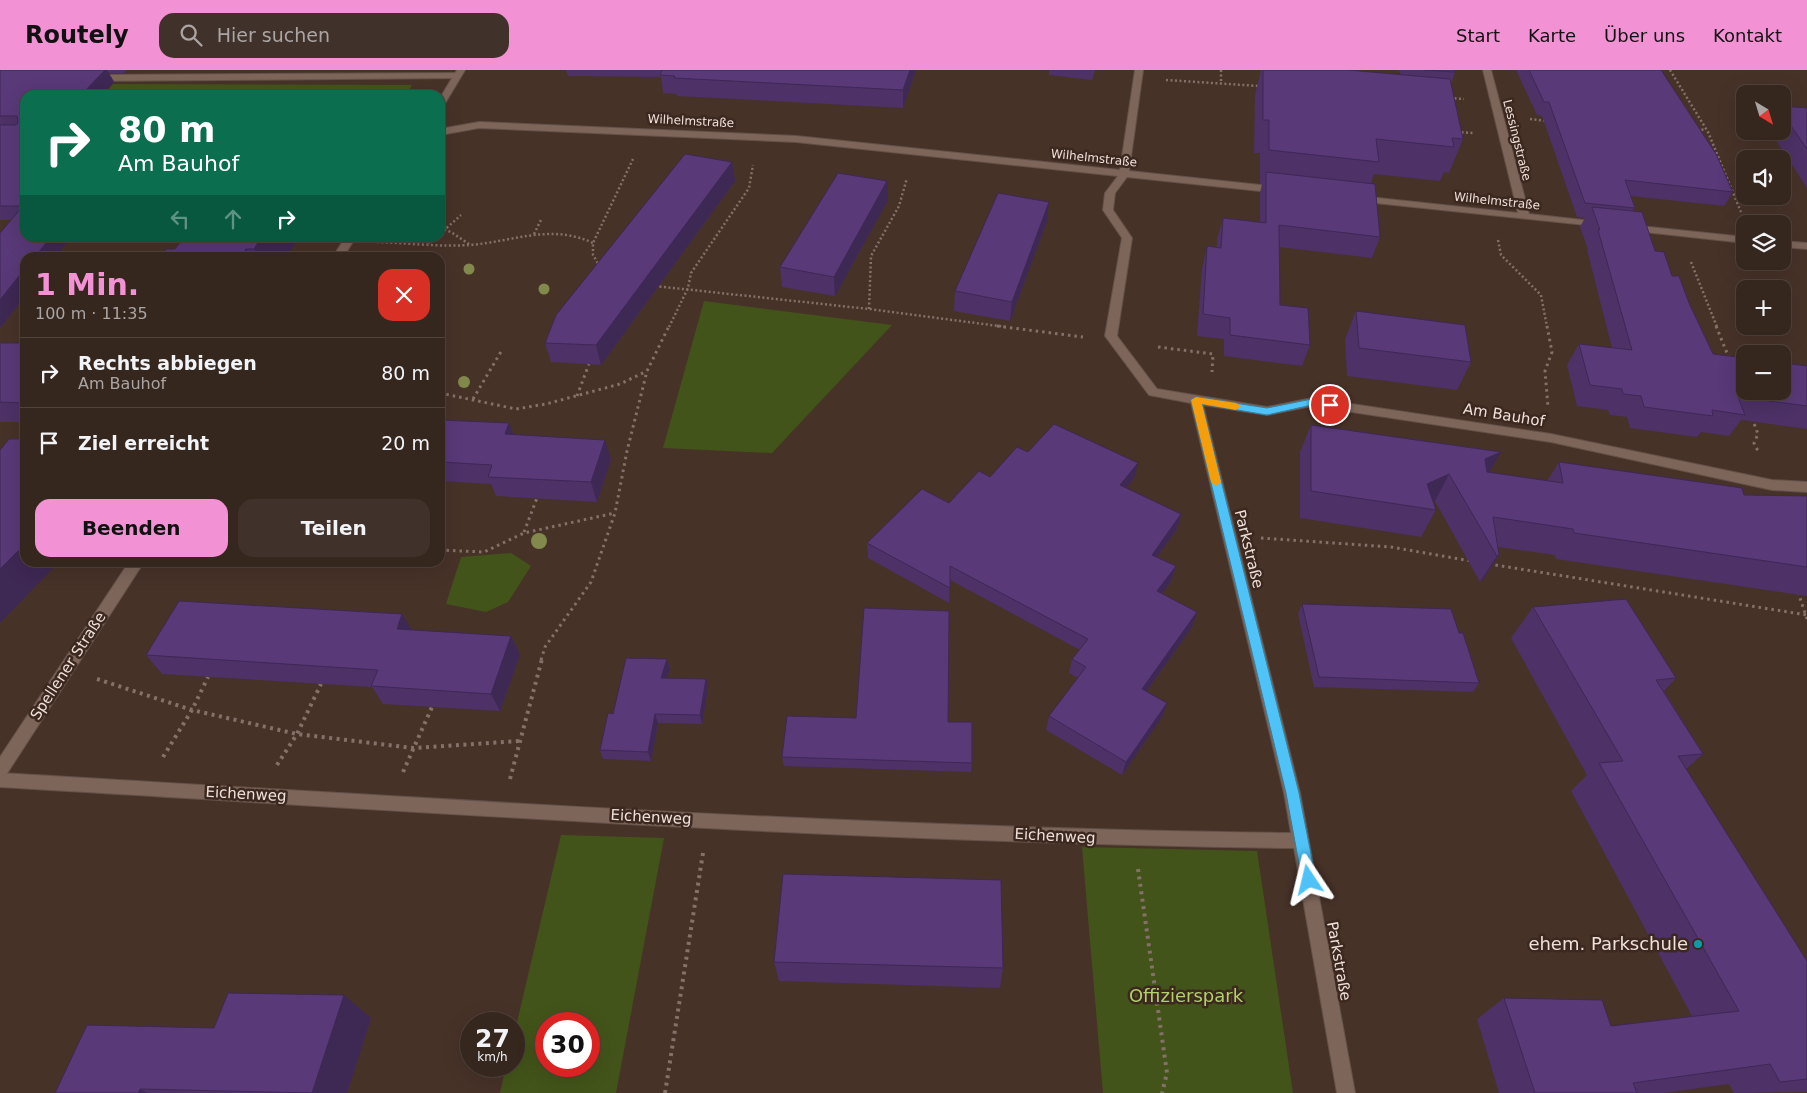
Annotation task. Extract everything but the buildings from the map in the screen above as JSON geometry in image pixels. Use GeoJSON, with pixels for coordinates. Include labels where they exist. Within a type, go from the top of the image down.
{"type":"FeatureCollection","features":[{"type":"Feature","properties":{"kind":"street","name":"Lessingstraße"},"geometry":{"type":"LineString","coordinates":[[1487,70],[1524,216]]}},
{"type":"Feature","properties":{"kind":"street"},"geometry":{"type":"LineString","coordinates":[[80,78],[459,73]]}},
{"type":"Feature","properties":{"kind":"street"},"geometry":{"type":"LineString","coordinates":[[445,97],[459,73]]}},
{"type":"Feature","properties":{"kind":"street"},"geometry":{"type":"LineString","coordinates":[[1138,74],[1124,174],[1110,193],[1108,210],[1128,238],[1111,336],[1153,392],[1203,401]]}},
{"type":"Feature","properties":{"kind":"street","name":"Wilhelmstraße"},"geometry":{"type":"LineString","coordinates":[[445,131],[479,125],[796,139],[1289,191]]}},
{"type":"Feature","properties":{"kind":"street","name":"Wilhelmstraße"},"geometry":{"type":"LineString","coordinates":[[1347,197],[1736,239]]}},
{"type":"Feature","properties":{"kind":"street"},"geometry":{"type":"LineString","coordinates":[[1791,245],[1807,246]]}},
{"type":"Feature","properties":{"kind":"street","name":"Am Bauhof"},"geometry":{"type":"LineString","coordinates":[[1203,401],[1267,412],[1312,402],[1551,438],[1772,485],[1807,487]]}},
{"type":"Feature","properties":{"kind":"street","name":"Parkstraße"},"geometry":{"type":"LineString","coordinates":[[1203,401],[1229,535],[1302,841],[1346,1093]]}},
{"type":"Feature","properties":{"kind":"street","name":"Spellener Straße"},"geometry":{"type":"LineString","coordinates":[[0,770],[134,567]]}},
{"type":"Feature","properties":{"kind":"street","name":"Eichenweg"},"geometry":{"type":"LineString","coordinates":[[0,780],[708,821],[1133,839],[1302,841]]}},
{"type":"Feature","properties":{"kind":"path"},"geometry":{"type":"LineString","coordinates":[[1222,70],[1222,84]]}},
{"type":"Feature","properties":{"kind":"path"},"geometry":{"type":"LineString","coordinates":[[1670,70],[1706,130],[1742,215]]}},
{"type":"Feature","properties":{"kind":"path"},"geometry":{"type":"LineString","coordinates":[[1138,74],[1265,87]]}},
{"type":"Feature","properties":{"kind":"path"},"geometry":{"type":"LineString","coordinates":[[1447,98],[1495,101]]}},
{"type":"Feature","properties":{"kind":"path"},"geometry":{"type":"LineString","coordinates":[[1499,118],[1548,120]]}},
{"type":"Feature","properties":{"kind":"path"},"geometry":{"type":"LineString","coordinates":[[1696,129],[1706,130]]}},
{"type":"Feature","properties":{"kind":"path"},"geometry":{"type":"LineString","coordinates":[[1449,131],[1504,136]]}},
{"type":"Feature","properties":{"kind":"path"},"geometry":{"type":"LineString","coordinates":[[601,269],[593,255],[593,243],[646,132]]}},
{"type":"Feature","properties":{"kind":"path"},"geometry":{"type":"LineString","coordinates":[[502,809],[545,647],[591,582],[615,513],[627,451],[647,371],[688,288],[691,273],[733,214],[748,188],[759,138]]}},
{"type":"Feature","properties":{"kind":"path"},"geometry":{"type":"LineString","coordinates":[[869,309],[871,256],[899,206],[914,152]]}},
{"type":"Feature","properties":{"kind":"path"},"geometry":{"type":"LineString","coordinates":[[1493,212],[1501,255],[1540,295],[1552,352],[1545,371],[1551,438]]}},
{"type":"Feature","properties":{"kind":"path"},"geometry":{"type":"LineString","coordinates":[[461,215],[446,230],[469,245]]}},
{"type":"Feature","properties":{"kind":"path"},"geometry":{"type":"LineString","coordinates":[[534,234],[542,218]]}},
{"type":"Feature","properties":{"kind":"path"},"geometry":{"type":"LineString","coordinates":[[388,242],[469,245],[548,233],[584,237],[593,243]]}},
{"type":"Feature","properties":{"kind":"path"},"geometry":{"type":"LineString","coordinates":[[1679,234],[1730,361]]}},
{"type":"Feature","properties":{"kind":"path"},"geometry":{"type":"LineString","coordinates":[[649,285],[869,309],[1213,354],[1203,401]]}},
{"type":"Feature","properties":{"kind":"path"},"geometry":{"type":"LineString","coordinates":[[474,399],[502,350]]}},
{"type":"Feature","properties":{"kind":"path"},"geometry":{"type":"LineString","coordinates":[[576,396],[589,364]]}},
{"type":"Feature","properties":{"kind":"path"},"geometry":{"type":"LineString","coordinates":[[445,394],[516,409],[546,404],[620,384],[647,371]]}},
{"type":"Feature","properties":{"kind":"path"},"geometry":{"type":"LineString","coordinates":[[1751,415],[1758,434],[1754,443],[1772,485]]}},
{"type":"Feature","properties":{"kind":"path"},"geometry":{"type":"LineString","coordinates":[[524,533],[537,498]]}},
{"type":"Feature","properties":{"kind":"path"},"geometry":{"type":"LineString","coordinates":[[445,550],[484,552],[524,533],[615,513]]}},
{"type":"Feature","properties":{"kind":"path"},"geometry":{"type":"LineString","coordinates":[[1229,535],[1391,548],[1478,562]]}},
{"type":"Feature","properties":{"kind":"path"},"geometry":{"type":"LineString","coordinates":[[1487,563],[1807,617],[1797,589]]}},
{"type":"Feature","properties":{"kind":"path"},"geometry":{"type":"LineString","coordinates":[[66,670],[192,710],[297,734],[413,748],[520,741]]}},
{"type":"Feature","properties":{"kind":"path"},"geometry":{"type":"LineString","coordinates":[[144,788],[192,710],[208,677]]}},
{"type":"Feature","properties":{"kind":"path"},"geometry":{"type":"LineString","coordinates":[[258,794],[297,734],[321,684]]}},
{"type":"Feature","properties":{"kind":"path"},"geometry":{"type":"LineString","coordinates":[[390,802],[432,707]]}},
{"type":"Feature","properties":{"kind":"path"},"geometry":{"type":"LineString","coordinates":[[665,1093],[708,821]]}},
{"type":"Feature","properties":{"kind":"path"},"geometry":{"type":"LineString","coordinates":[[1133,839],[1167,1073],[1162,1093]]}},
{"type":"Feature","properties":{"kind":"green space"},"geometry":{"type":"Polygon","coordinates":[[[113,84],[412,85],[409,90],[108,90],[113,84]]]}},
{"type":"Feature","properties":{"kind":"green space"},"geometry":{"type":"Polygon","coordinates":[[[704,301],[892,325],[772,453],[663,448],[704,301]]]}},
{"type":"Feature","properties":{"kind":"green space"},"geometry":{"type":"Polygon","coordinates":[[[511,553],[531,566],[508,602],[486,612],[446,604],[461,557],[511,553]]]}},
{"type":"Feature","properties":{"kind":"green space"},"geometry":{"type":"Polygon","coordinates":[[[561,835],[664,838],[616,1093],[500,1093],[504,1077],[525,1077],[525,1012],[519,1012],[561,835]]]}},
{"type":"Feature","properties":{"kind":"green space","name":"Offizierspark"},"geometry":{"type":"Polygon","coordinates":[[[1082,847],[1257,851],[1293,1093],[1103,1093],[1082,847]]]}},
{"type":"Feature","properties":{"kind":"slow traffic"},"geometry":{"type":"LineString","coordinates":[[1216,482],[1196,400],[1236,406]]}},
{"type":"Feature","properties":{"kind":"place","name":"ehem. Parkschule"},"geometry":{"type":"Point","coordinates":[1698,944]}},
{"type":"Feature","properties":{"kind":"route"},"geometry":{"type":"LineString","coordinates":[[1309,880],[1292,793],[1196,400],[1267,412],[1312,402],[1330,405]]}}]}
